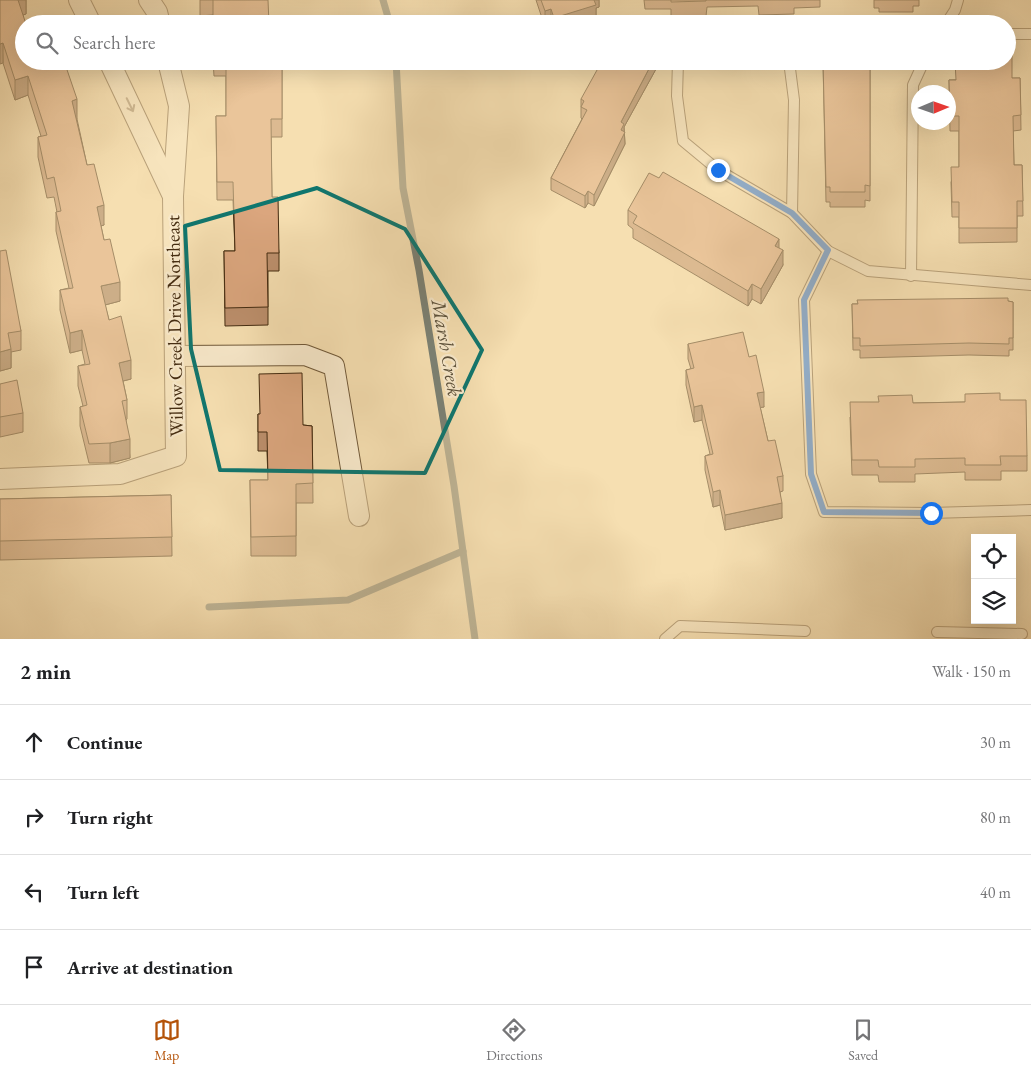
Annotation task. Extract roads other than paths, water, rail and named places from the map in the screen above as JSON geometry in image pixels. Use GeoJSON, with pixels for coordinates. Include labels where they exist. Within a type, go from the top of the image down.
{"type":"FeatureCollection","features":[{"type":"Feature","properties":{"kind":"street"},"geometry":{"type":"LineString","coordinates":[[80,0],[87,15]]}},
{"type":"Feature","properties":{"kind":"street"},"geometry":{"type":"LineString","coordinates":[[149,0],[158,15]]}},
{"type":"Feature","properties":{"kind":"street","name":"Willow Creek Drive Northeast"},"geometry":{"type":"LineString","coordinates":[[0,480],[120,474],[176,456],[173,196],[113,70]]}},
{"type":"Feature","properties":{"kind":"street"},"geometry":{"type":"LineString","coordinates":[[170,70],[179,106],[173,196]]}},
{"type":"Feature","properties":{"kind":"street"},"geometry":{"type":"LineString","coordinates":[[175,356],[304,355],[334,366],[359,516]]}},
{"type":"Feature","properties":{"kind":"lane"},"geometry":{"type":"LineString","coordinates":[[951,15],[958,0]]}},
{"type":"Feature","properties":{"kind":"lane"},"geometry":{"type":"LineString","coordinates":[[1016,34],[1031,34]]}},
{"type":"Feature","properties":{"kind":"lane"},"geometry":{"type":"LineString","coordinates":[[678,70],[677,96],[683,141],[718,170],[792,213],[828,250],[868,271],[1031,285]]}},
{"type":"Feature","properties":{"kind":"lane"},"geometry":{"type":"LineString","coordinates":[[790,70],[794,100],[792,213]]}},
{"type":"Feature","properties":{"kind":"lane"},"geometry":{"type":"LineString","coordinates":[[912,276],[913,85],[920,70]]}},
{"type":"Feature","properties":{"kind":"lane"},"geometry":{"type":"LineString","coordinates":[[828,250],[804,300],[811,474],[824,512],[931,513],[1031,510]]}},
{"type":"Feature","properties":{"kind":"lane"},"geometry":{"type":"LineString","coordinates":[[665,639],[680,626],[806,631]]}},
{"type":"Feature","properties":{"kind":"lane"},"geometry":{"type":"LineString","coordinates":[[937,632],[1022,634]]}},
{"type":"Feature","properties":{"kind":"waterway","name":"Marsh Creek"},"geometry":{"type":"LineString","coordinates":[[383,0],[387,15]]}},
{"type":"Feature","properties":{"kind":"waterway","name":"Marsh Creek"},"geometry":{"type":"LineString","coordinates":[[396,70],[403,188],[419,270],[454,486],[475,639]]}},
{"type":"Feature","properties":{"kind":"waterway"},"geometry":{"type":"LineString","coordinates":[[209,607],[348,600],[463,551]]}}]}
